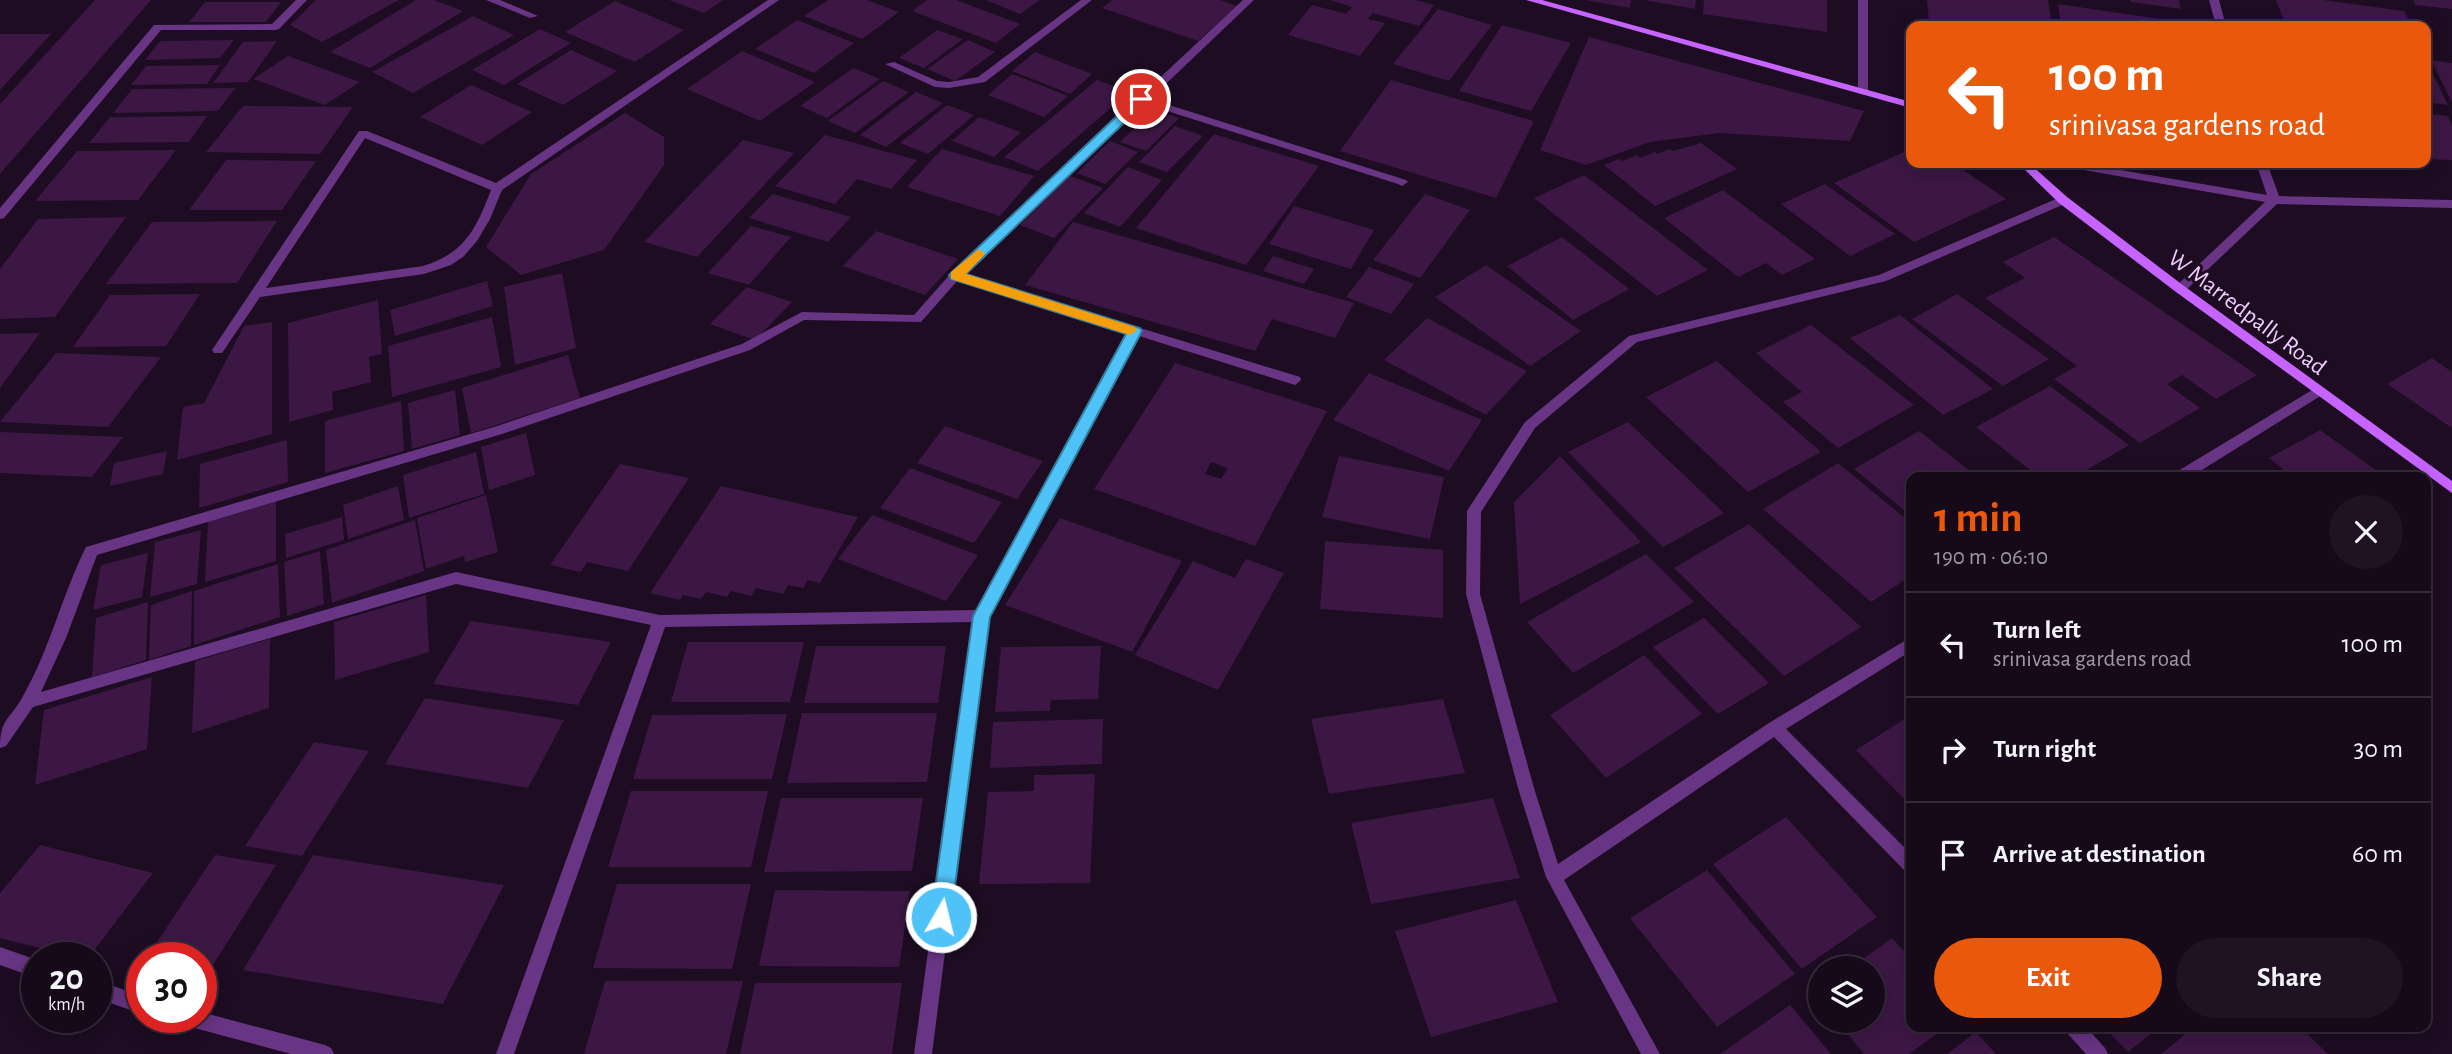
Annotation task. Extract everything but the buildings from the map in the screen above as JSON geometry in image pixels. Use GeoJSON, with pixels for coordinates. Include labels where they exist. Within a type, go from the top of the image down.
{"type":"FeatureCollection","features":[{"type":"Feature","properties":{"kind":"main road"},"geometry":{"type":"LineString","coordinates":[[1531,0],[1906,104]]}},
{"type":"Feature","properties":{"kind":"main road","name":"W Marredpally Road"},"geometry":{"type":"LineString","coordinates":[[2029,168],[2063,200],[2180,289],[2430,472]]}},
{"type":"Feature","properties":{"kind":"main road","name":"W Marredpally Road"},"geometry":{"type":"LineString","coordinates":[[2431,473],[2452,488]]}},
{"type":"Feature","properties":{"kind":"street"},"geometry":{"type":"LineString","coordinates":[[0,215],[158,27],[275,27],[302,0]]}},
{"type":"Feature","properties":{"kind":"street"},"geometry":{"type":"LineString","coordinates":[[491,0],[533,16]]}},
{"type":"Feature","properties":{"kind":"street"},"geometry":{"type":"LineString","coordinates":[[256,293],[424,270],[449,261],[466,246],[489,210],[497,188],[774,0]]}},
{"type":"Feature","properties":{"kind":"street"},"geometry":{"type":"LineString","coordinates":[[890,64],[935,84],[950,85],[981,80],[1087,0]]}},
{"type":"Feature","properties":{"kind":"street"},"geometry":{"type":"LineString","coordinates":[[0,741],[28,702],[59,638],[91,551],[497,431],[746,346],[802,316],[917,319],[956,275],[1249,0]]}},
{"type":"Feature","properties":{"kind":"street"},"geometry":{"type":"LineString","coordinates":[[1863,0],[1863,91]]}},
{"type":"Feature","properties":{"kind":"street"},"geometry":{"type":"LineString","coordinates":[[2214,0],[2220,21]]}},
{"type":"Feature","properties":{"kind":"street"},"geometry":{"type":"LineString","coordinates":[[1141,99],[1402,183]]}},
{"type":"Feature","properties":{"kind":"street"},"geometry":{"type":"LineString","coordinates":[[218,350],[363,133],[497,188]]}},
{"type":"Feature","properties":{"kind":"street"},"geometry":{"type":"LineString","coordinates":[[2090,168],[2274,200],[2452,204]]}},
{"type":"Feature","properties":{"kind":"street"},"geometry":{"type":"LineString","coordinates":[[2264,168],[2274,200]]}},
{"type":"Feature","properties":{"kind":"street"},"geometry":{"type":"LineString","coordinates":[[1651,1054],[1554,877],[1526,788],[1473,594],[1474,512],[1530,425],[1633,339],[1882,278],[2063,200]]}},
{"type":"Feature","properties":{"kind":"street","name":"W Marredpally Road"},"geometry":{"type":"LineString","coordinates":[[2180,289],[2274,200]]}},
{"type":"Feature","properties":{"kind":"street"},"geometry":{"type":"LineString","coordinates":[[956,275],[1295,380]]}},
{"type":"Feature","properties":{"kind":"street"},"geometry":{"type":"LineString","coordinates":[[923,1054],[981,616],[1135,331]]}},
{"type":"Feature","properties":{"kind":"street"},"geometry":{"type":"LineString","coordinates":[[2188,472],[2317,392]]}},
{"type":"Feature","properties":{"kind":"street"},"geometry":{"type":"LineString","coordinates":[[28,702],[456,578],[660,621],[981,616]]}},
{"type":"Feature","properties":{"kind":"street"},"geometry":{"type":"LineString","coordinates":[[505,1054],[660,621]]}},
{"type":"Feature","properties":{"kind":"street"},"geometry":{"type":"LineString","coordinates":[[1554,877],[1775,728],[1906,646]]}},
{"type":"Feature","properties":{"kind":"street"},"geometry":{"type":"LineString","coordinates":[[1775,728],[1906,859]]}},
{"type":"Feature","properties":{"kind":"street"},"geometry":{"type":"LineString","coordinates":[[0,956],[21,963]]}},
{"type":"Feature","properties":{"kind":"street"},"geometry":{"type":"LineString","coordinates":[[217,1025],[326,1054]]}},
{"type":"Feature","properties":{"kind":"street"},"geometry":{"type":"LineString","coordinates":[[2078,1032],[2099,1054]]}},
{"type":"Feature","properties":{"kind":"slow traffic"},"geometry":{"type":"LineString","coordinates":[[979,254],[956,275],[1130,330]]}},
{"type":"Feature","properties":{"kind":"route"},"geometry":{"type":"LineString","coordinates":[[941,917],[981,616],[1135,331],[956,275],[1141,99]]}}]}
